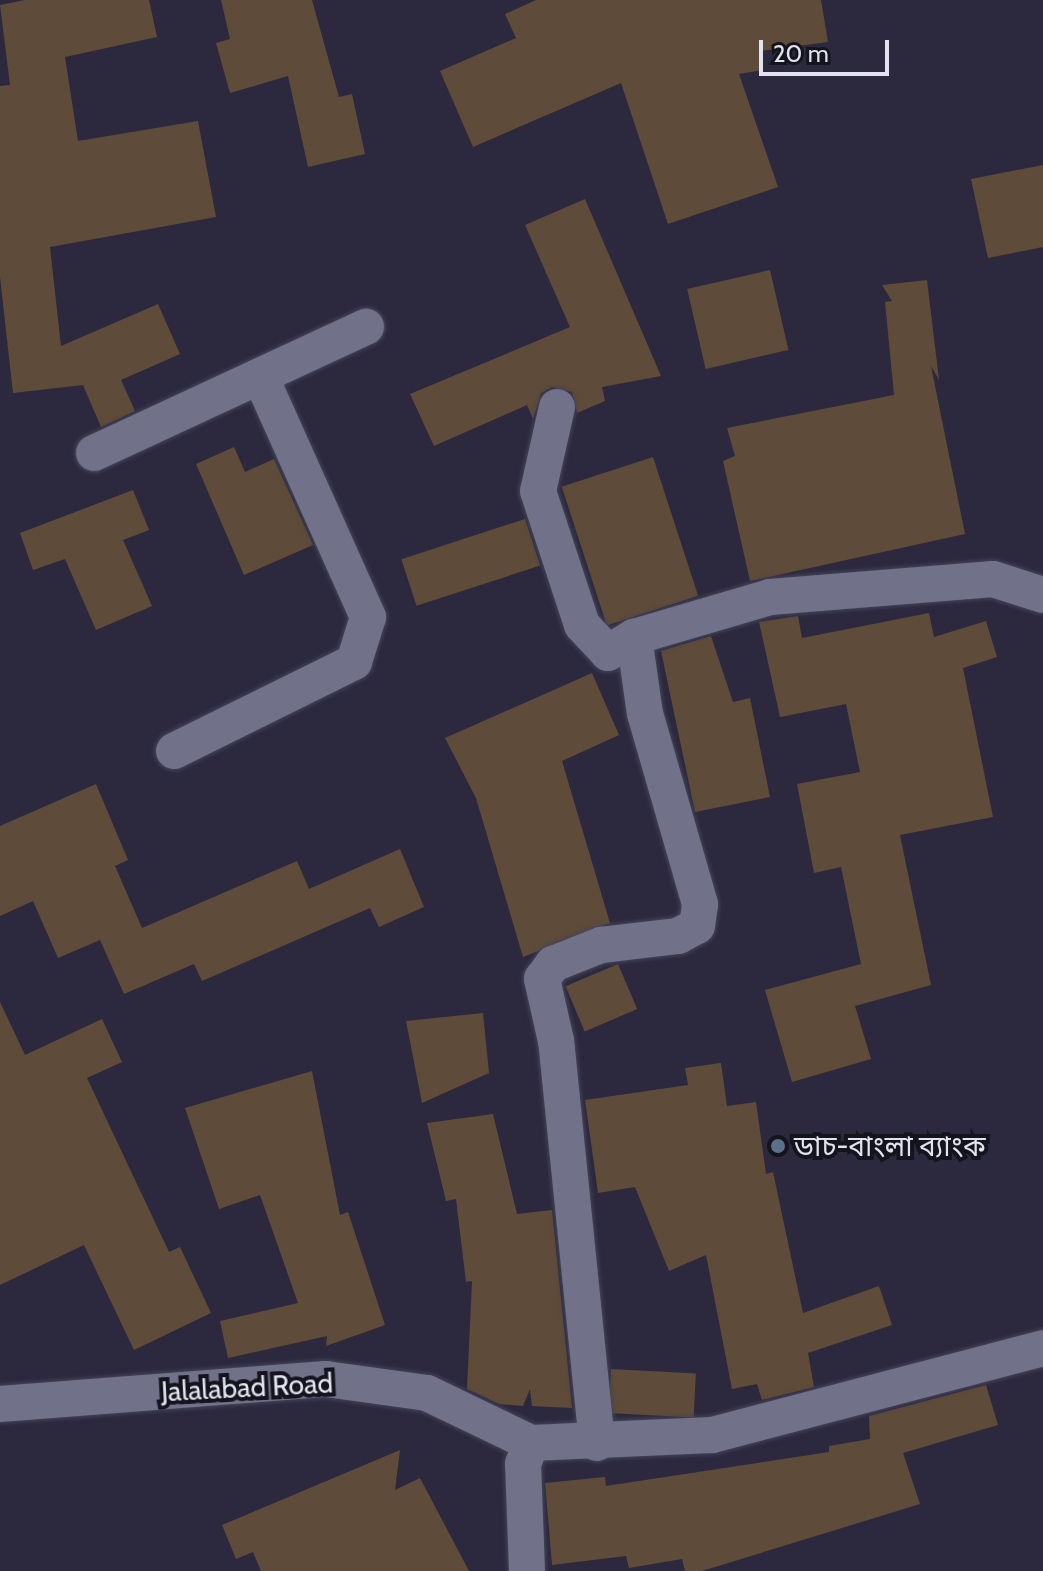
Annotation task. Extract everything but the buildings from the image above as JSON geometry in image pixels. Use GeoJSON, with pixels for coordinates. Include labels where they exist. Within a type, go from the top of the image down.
{"type":"FeatureCollection","features":[{"type":"Feature","properties":{"kind":"street"},"geometry":{"type":"LineString","coordinates":[[94,453],[366,327]]}},
{"type":"Feature","properties":{"kind":"street"},"geometry":{"type":"LineString","coordinates":[[174,751],[354,662],[368,617],[260,376]]}},
{"type":"Feature","properties":{"kind":"street"},"geometry":{"type":"LineString","coordinates":[[557,407],[538,491],[582,625],[608,653],[634,637],[770,597],[993,579],[1043,595]]}},
{"type":"Feature","properties":{"kind":"street"},"geometry":{"type":"LineString","coordinates":[[597,1443],[556,1041],[542,979],[553,964],[601,945],[678,936],[697,926],[700,904],[645,714],[634,637]]}},
{"type":"Feature","properties":{"kind":"street"},"geometry":{"type":"LineString","coordinates":[[527,1571],[523,1464],[531,1443],[597,1443],[712,1435],[1043,1348]]}},
{"type":"Feature","properties":{"kind":"street","name":"Jalalabad Road"},"geometry":{"type":"LineString","coordinates":[[0,1404],[326,1379],[427,1393],[531,1443]]}},
{"type":"Feature","properties":{"kind":"place","name":"ডাচ-বাংলা ব্যাংক"},"geometry":{"type":"Point","coordinates":[778,1146]}}]}
